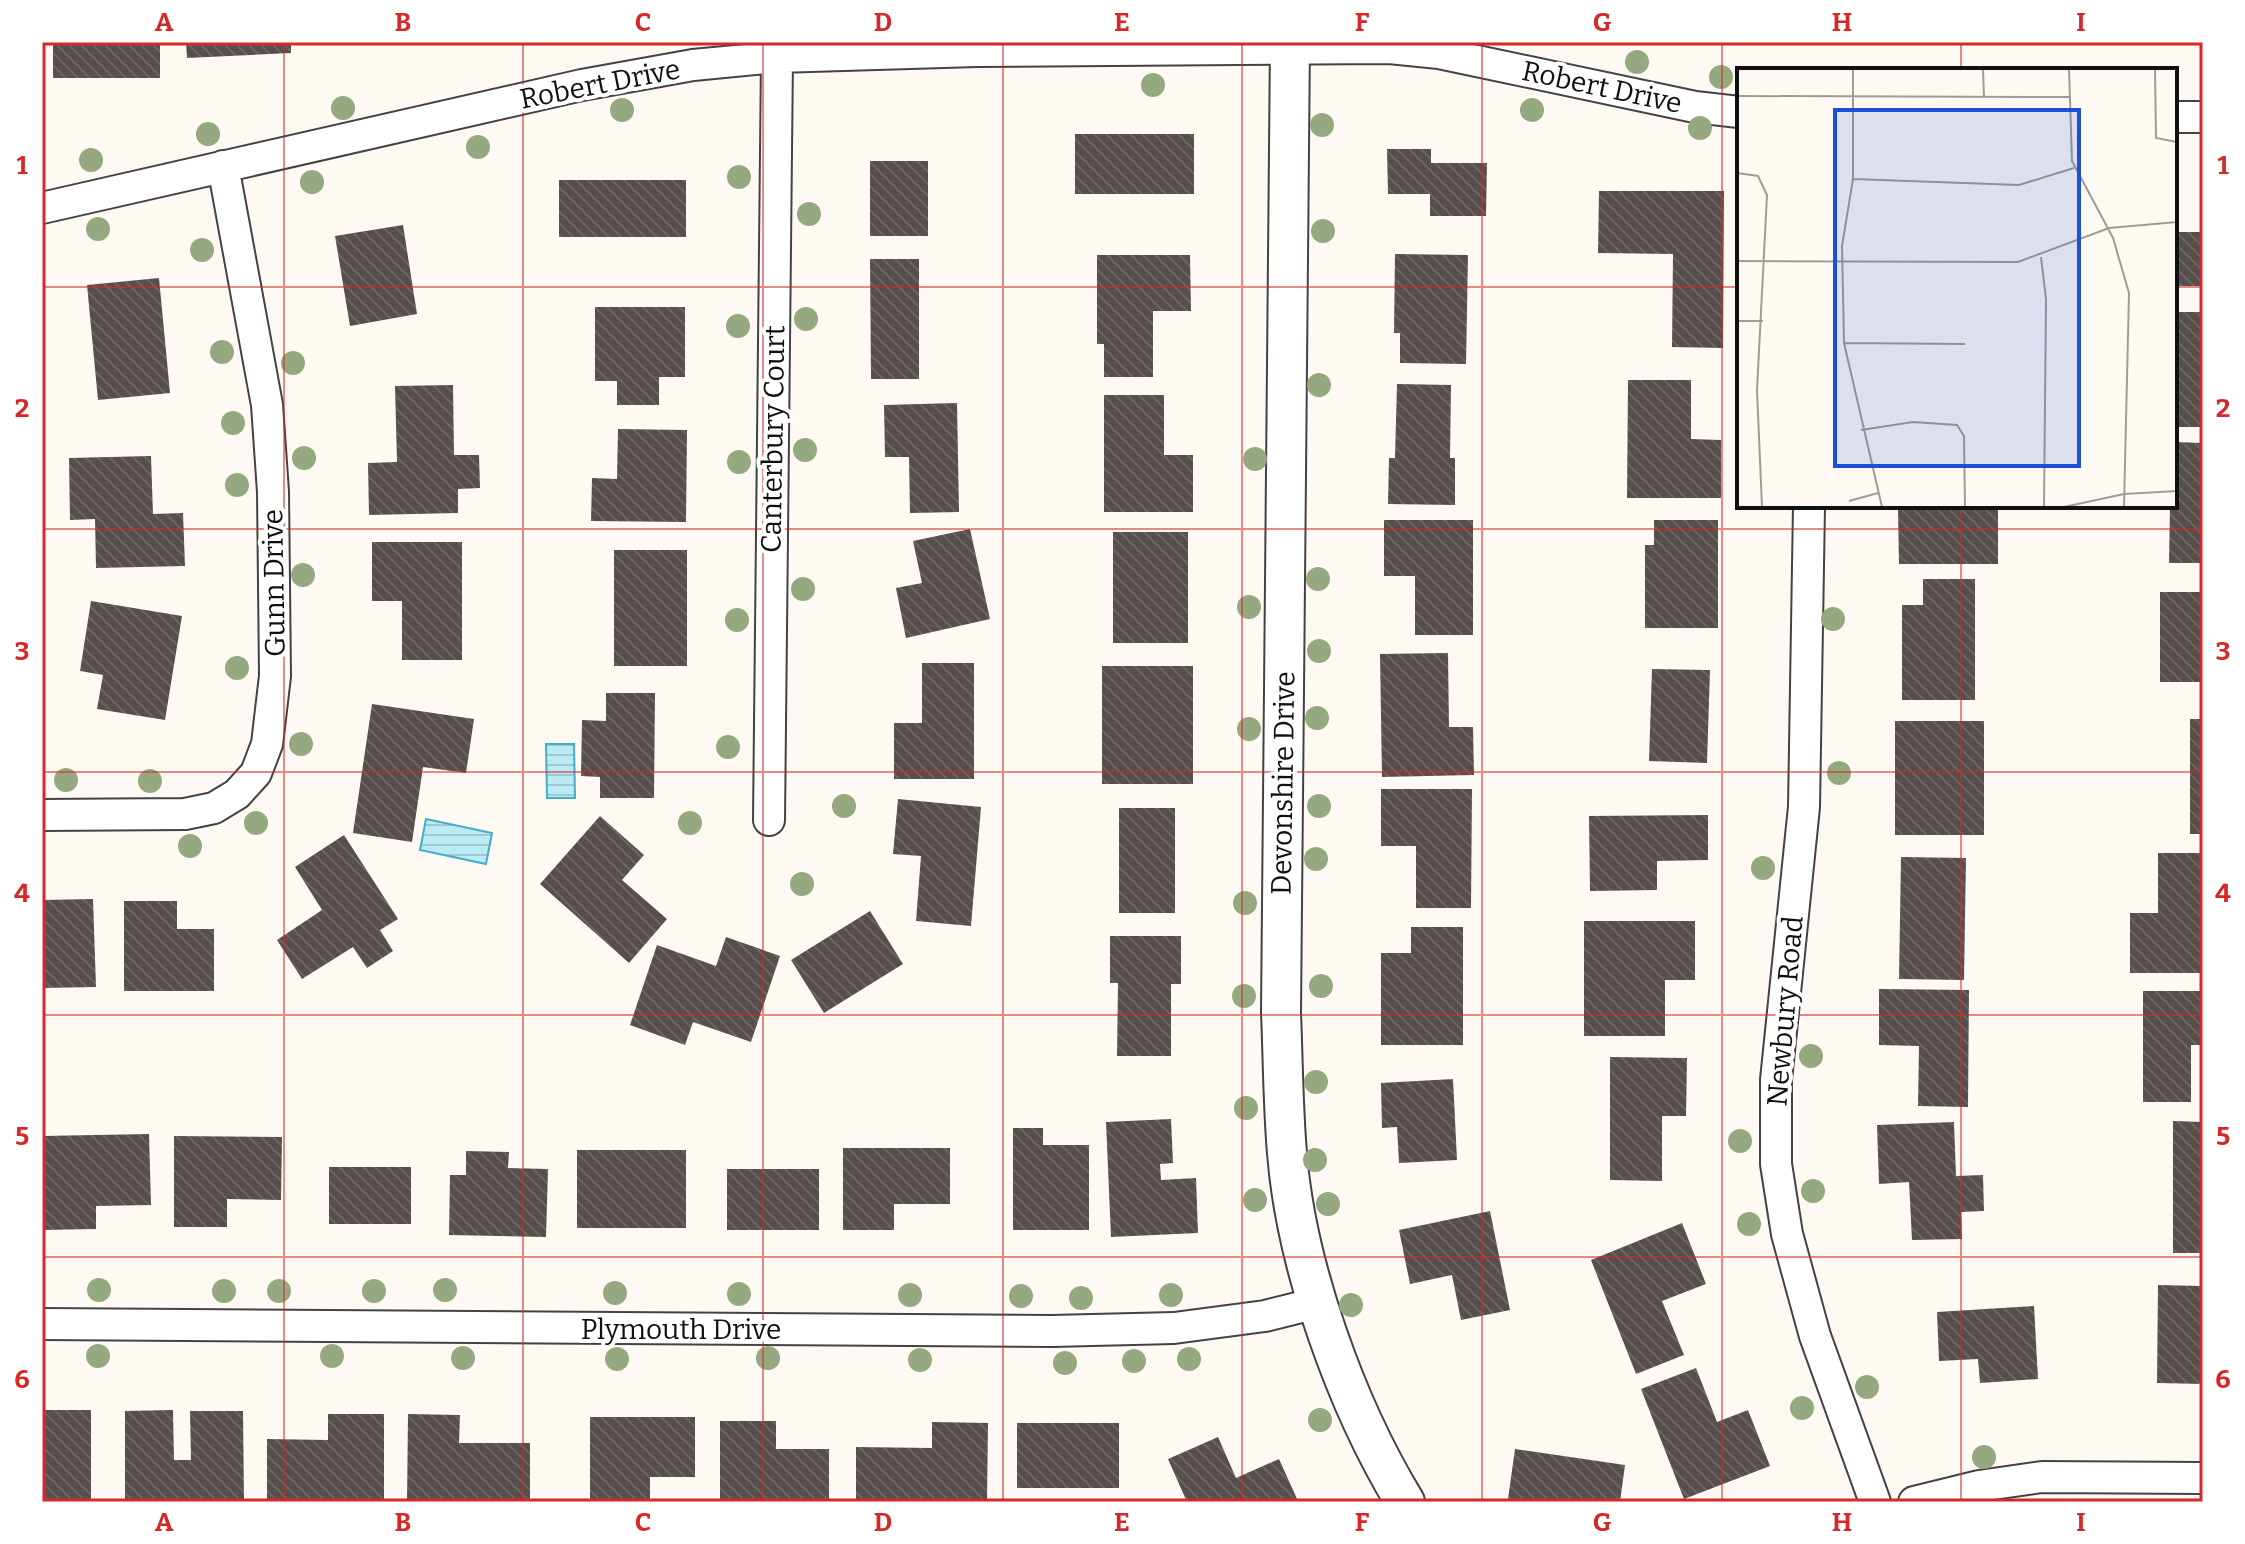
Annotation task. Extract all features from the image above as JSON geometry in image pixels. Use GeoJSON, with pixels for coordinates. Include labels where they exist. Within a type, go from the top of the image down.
{"type":"FeatureCollection","features":[{"type":"Feature","properties":{"kind":"street","name":"Robert Drive"},"geometry":{"type":"LineString","coordinates":[[42,208],[582,85],[693,65],[777,57],[1290,45],[1357,47],[1439,53],[1695,107],[1737,112]]}},
{"type":"Feature","properties":{"kind":"street","name":"Devonshire Drive"},"geometry":{"type":"LineString","coordinates":[[1290,45],[1281,1013],[1287,1155],[1296,1216],[1317,1303],[1347,1387],[1405,1502]]}},
{"type":"Feature","properties":{"kind":"street","name":"Canterbury Court"},"geometry":{"type":"LineString","coordinates":[[769,820],[777,57]]}},
{"type":"Feature","properties":{"kind":"street"},"geometry":{"type":"LineString","coordinates":[[2177,117],[2203,117]]}},
{"type":"Feature","properties":{"kind":"street","name":"Gunn Drive"},"geometry":{"type":"LineString","coordinates":[[42,815],[185,814],[214,808],[237,794],[256,773],[267,744],[275,676],[273,492],[267,405],[223,166]]}},
{"type":"Feature","properties":{"kind":"street","name":"Newbury Road"},"geometry":{"type":"LineString","coordinates":[[1809,508],[1804,807],[1776,1080],[1776,1164],[1787,1234],[1815,1336],[1875,1502]]}},
{"type":"Feature","properties":{"kind":"street","name":"Plymouth Drive"},"geometry":{"type":"LineString","coordinates":[[42,1324],[1052,1331],[1174,1328],[1265,1316],[1317,1303]]}},
{"type":"Feature","properties":{"kind":"street"},"geometry":{"type":"LineString","coordinates":[[1914,1502],[1979,1486],[2042,1477],[2203,1478]]}},
{"type":"Feature","properties":{"kind":"water"},"geometry":{"type":"Polygon","coordinates":[[[546,744],[574,744],[575,798],[547,798],[546,744]]]}},
{"type":"Feature","properties":{"kind":"water"},"geometry":{"type":"Polygon","coordinates":[[[426,819],[492,833],[486,864],[420,850],[426,819]]]}},
{"type":"Feature","properties":{"kind":"building"},"geometry":{"type":"Polygon","coordinates":[[[53,42],[160,42],[160,78],[53,78],[53,42]]]}},
{"type":"Feature","properties":{"kind":"building"},"geometry":{"type":"Polygon","coordinates":[[[186,42],[291,42],[291,53],[187,58],[186,42]]]}},
{"type":"Feature","properties":{"kind":"building"},"geometry":{"type":"Polygon","coordinates":[[[1075,134],[1194,134],[1194,194],[1075,194],[1075,134]]]}},
{"type":"Feature","properties":{"kind":"building"},"geometry":{"type":"Polygon","coordinates":[[[1387,149],[1431,149],[1431,163],[1487,163],[1486,216],[1430,216],[1430,194],[1388,194],[1387,149]]]}},
{"type":"Feature","properties":{"kind":"building"},"geometry":{"type":"Polygon","coordinates":[[[870,161],[928,161],[928,236],[870,236],[870,161]]]}},
{"type":"Feature","properties":{"kind":"building"},"geometry":{"type":"Polygon","coordinates":[[[559,180],[686,180],[686,237],[559,237],[559,180]]]}},
{"type":"Feature","properties":{"kind":"building"},"geometry":{"type":"Polygon","coordinates":[[[1599,191],[1724,191],[1723,348],[1672,347],[1673,254],[1598,253],[1599,191]]]}},
{"type":"Feature","properties":{"kind":"building"},"geometry":{"type":"Polygon","coordinates":[[[403,225],[417,314],[350,326],[335,236],[403,225]]]}},
{"type":"Feature","properties":{"kind":"building"},"geometry":{"type":"Polygon","coordinates":[[[2177,232],[2203,232],[2203,286],[2177,286],[2177,232]]]}},
{"type":"Feature","properties":{"kind":"building"},"geometry":{"type":"Polygon","coordinates":[[[1395,254],[1468,255],[1466,364],[1400,363],[1400,333],[1394,333],[1395,254]]]}},
{"type":"Feature","properties":{"kind":"building"},"geometry":{"type":"Polygon","coordinates":[[[1097,255],[1190,255],[1191,311],[1153,311],[1153,377],[1104,377],[1104,344],[1097,344],[1097,255]]]}},
{"type":"Feature","properties":{"kind":"building"},"geometry":{"type":"Polygon","coordinates":[[[870,259],[919,259],[919,379],[871,379],[870,259]]]}},
{"type":"Feature","properties":{"kind":"building"},"geometry":{"type":"Polygon","coordinates":[[[159,278],[170,393],[98,400],[87,285],[159,278]]]}},
{"type":"Feature","properties":{"kind":"building"},"geometry":{"type":"Polygon","coordinates":[[[595,307],[685,307],[685,377],[659,377],[659,405],[617,405],[617,381],[595,381],[595,307]]]}},
{"type":"Feature","properties":{"kind":"building"},"geometry":{"type":"Polygon","coordinates":[[[2177,312],[2203,312],[2203,427],[2177,427],[2177,312]]]}},
{"type":"Feature","properties":{"kind":"building"},"geometry":{"type":"Polygon","coordinates":[[[1628,380],[1691,380],[1691,439],[1721,440],[1721,498],[1627,498],[1628,380]]]}},
{"type":"Feature","properties":{"kind":"building"},"geometry":{"type":"Polygon","coordinates":[[[1397,384],[1451,385],[1450,458],[1455,458],[1455,505],[1388,504],[1389,458],[1395,458],[1397,384]]]}},
{"type":"Feature","properties":{"kind":"building"},"geometry":{"type":"Polygon","coordinates":[[[453,385],[454,455],[479,455],[480,488],[458,489],[458,513],[369,515],[368,463],[397,462],[395,386],[453,385]]]}},
{"type":"Feature","properties":{"kind":"building"},"geometry":{"type":"Polygon","coordinates":[[[1104,395],[1164,395],[1164,455],[1193,455],[1193,512],[1104,512],[1104,395]]]}},
{"type":"Feature","properties":{"kind":"building"},"geometry":{"type":"Polygon","coordinates":[[[957,403],[959,512],[910,513],[909,457],[885,457],[884,405],[957,403]]]}},
{"type":"Feature","properties":{"kind":"building"},"geometry":{"type":"Polygon","coordinates":[[[618,429],[687,430],[686,522],[591,521],[592,478],[617,479],[618,429]]]}},
{"type":"Feature","properties":{"kind":"building"},"geometry":{"type":"Polygon","coordinates":[[[2177,442],[2203,443],[2203,563],[2169,563],[2170,508],[2177,508],[2177,442]]]}},
{"type":"Feature","properties":{"kind":"building"},"geometry":{"type":"Polygon","coordinates":[[[151,456],[153,514],[183,513],[185,566],[96,568],[95,519],[70,520],[69,458],[151,456]]]}},
{"type":"Feature","properties":{"kind":"building"},"geometry":{"type":"Polygon","coordinates":[[[1998,508],[1998,564],[1899,564],[1898,510],[1998,508]]]}},
{"type":"Feature","properties":{"kind":"building"},"geometry":{"type":"Polygon","coordinates":[[[1384,520],[1473,520],[1473,635],[1415,635],[1415,576],[1384,576],[1384,520]]]}},
{"type":"Feature","properties":{"kind":"building"},"geometry":{"type":"Polygon","coordinates":[[[1654,520],[1718,520],[1718,628],[1645,628],[1645,545],[1654,545],[1654,520]]]}},
{"type":"Feature","properties":{"kind":"building"},"geometry":{"type":"Polygon","coordinates":[[[970,529],[990,619],[906,638],[896,588],[922,583],[913,541],[970,529]]]}},
{"type":"Feature","properties":{"kind":"building"},"geometry":{"type":"Polygon","coordinates":[[[1113,532],[1188,532],[1188,643],[1113,643],[1113,532]]]}},
{"type":"Feature","properties":{"kind":"building"},"geometry":{"type":"Polygon","coordinates":[[[372,542],[462,542],[462,660],[402,660],[402,601],[372,601],[372,542]]]}},
{"type":"Feature","properties":{"kind":"building"},"geometry":{"type":"Polygon","coordinates":[[[614,550],[687,550],[687,666],[614,666],[614,550]]]}},
{"type":"Feature","properties":{"kind":"building"},"geometry":{"type":"Polygon","coordinates":[[[1923,579],[1975,579],[1975,700],[1902,700],[1902,605],[1923,605],[1923,579]]]}},
{"type":"Feature","properties":{"kind":"building"},"geometry":{"type":"Polygon","coordinates":[[[2160,592],[2203,592],[2203,682],[2160,682],[2160,592]]]}},
{"type":"Feature","properties":{"kind":"building"},"geometry":{"type":"Polygon","coordinates":[[[91,601],[182,616],[165,720],[97,709],[103,675],[80,671],[91,601]]]}},
{"type":"Feature","properties":{"kind":"building"},"geometry":{"type":"Polygon","coordinates":[[[1448,653],[1449,727],[1473,727],[1474,775],[1382,777],[1380,654],[1448,653]]]}},
{"type":"Feature","properties":{"kind":"building"},"geometry":{"type":"Polygon","coordinates":[[[922,663],[974,663],[974,779],[894,779],[894,723],[922,723],[922,663]]]}},
{"type":"Feature","properties":{"kind":"building"},"geometry":{"type":"Polygon","coordinates":[[[1102,666],[1193,666],[1193,784],[1102,784],[1102,666]]]}},
{"type":"Feature","properties":{"kind":"building"},"geometry":{"type":"Polygon","coordinates":[[[1652,669],[1710,670],[1707,763],[1649,761],[1652,669]]]}},
{"type":"Feature","properties":{"kind":"building"},"geometry":{"type":"Polygon","coordinates":[[[606,693],[655,693],[654,798],[600,798],[600,777],[581,776],[582,720],[606,721],[606,693]]]}},
{"type":"Feature","properties":{"kind":"building"},"geometry":{"type":"Polygon","coordinates":[[[372,704],[474,719],[466,773],[423,767],[412,842],[353,833],[372,704]]]}},
{"type":"Feature","properties":{"kind":"building"},"geometry":{"type":"Polygon","coordinates":[[[2190,719],[2203,719],[2203,834],[2190,834],[2190,719]]]}},
{"type":"Feature","properties":{"kind":"building"},"geometry":{"type":"Polygon","coordinates":[[[1895,721],[1984,721],[1984,835],[1895,835],[1895,721]]]}},
{"type":"Feature","properties":{"kind":"building"},"geometry":{"type":"Polygon","coordinates":[[[1381,789],[1472,789],[1471,908],[1416,908],[1416,846],[1381,846],[1381,789]]]}},
{"type":"Feature","properties":{"kind":"building"},"geometry":{"type":"Polygon","coordinates":[[[898,799],[981,807],[971,926],[916,921],[921,856],[893,854],[898,799]]]}},
{"type":"Feature","properties":{"kind":"building"},"geometry":{"type":"Polygon","coordinates":[[[1119,808],[1175,808],[1175,913],[1119,913],[1119,808]]]}},
{"type":"Feature","properties":{"kind":"building"},"geometry":{"type":"Polygon","coordinates":[[[1708,815],[1708,860],[1657,861],[1657,890],[1590,891],[1589,816],[1708,815]]]}},
{"type":"Feature","properties":{"kind":"building"},"geometry":{"type":"Polygon","coordinates":[[[600,816],[644,855],[622,880],[667,919],[629,963],[540,884],[600,816]]]}},
{"type":"Feature","properties":{"kind":"building"},"geometry":{"type":"Polygon","coordinates":[[[344,835],[398,919],[380,930],[393,951],[367,968],[353,947],[302,979],[277,940],[322,910],[295,867],[344,835]]]}},
{"type":"Feature","properties":{"kind":"building"},"geometry":{"type":"Polygon","coordinates":[[[2158,853],[2203,853],[2203,973],[2130,973],[2130,913],[2158,913],[2158,853]]]}},
{"type":"Feature","properties":{"kind":"building"},"geometry":{"type":"Polygon","coordinates":[[[1901,857],[1966,858],[1964,980],[1899,979],[1901,857]]]}},
{"type":"Feature","properties":{"kind":"building"},"geometry":{"type":"Polygon","coordinates":[[[93,899],[96,987],[42,988],[42,900],[93,899]]]}},
{"type":"Feature","properties":{"kind":"building"},"geometry":{"type":"Polygon","coordinates":[[[124,901],[177,901],[177,929],[214,929],[214,991],[124,991],[124,901]]]}},
{"type":"Feature","properties":{"kind":"building"},"geometry":{"type":"Polygon","coordinates":[[[870,911],[903,964],[824,1013],[791,960],[870,911]]]}},
{"type":"Feature","properties":{"kind":"building"},"geometry":{"type":"Polygon","coordinates":[[[1584,921],[1695,921],[1695,980],[1665,980],[1665,1036],[1584,1036],[1584,921]]]}},
{"type":"Feature","properties":{"kind":"building"},"geometry":{"type":"Polygon","coordinates":[[[1411,927],[1463,927],[1463,1045],[1381,1045],[1381,953],[1411,953],[1411,927]]]}},
{"type":"Feature","properties":{"kind":"building"},"geometry":{"type":"Polygon","coordinates":[[[1110,936],[1181,936],[1181,984],[1171,984],[1171,1056],[1117,1056],[1118,983],[1110,983],[1110,936]]]}},
{"type":"Feature","properties":{"kind":"building"},"geometry":{"type":"Polygon","coordinates":[[[726,937],[780,956],[751,1042],[693,1022],[685,1045],[630,1025],[657,945],[716,966],[726,937]]]}},
{"type":"Feature","properties":{"kind":"building"},"geometry":{"type":"Polygon","coordinates":[[[1879,989],[1969,990],[1968,1107],[1918,1106],[1919,1046],[1879,1045],[1879,989]]]}},
{"type":"Feature","properties":{"kind":"building"},"geometry":{"type":"Polygon","coordinates":[[[2143,991],[2203,991],[2203,1045],[2191,1045],[2191,1102],[2143,1102],[2143,991]]]}},
{"type":"Feature","properties":{"kind":"building"},"geometry":{"type":"Polygon","coordinates":[[[1610,1057],[1687,1058],[1686,1116],[1662,1116],[1662,1181],[1610,1180],[1610,1057]]]}},
{"type":"Feature","properties":{"kind":"building"},"geometry":{"type":"Polygon","coordinates":[[[1453,1079],[1457,1160],[1399,1163],[1397,1127],[1382,1128],[1381,1083],[1453,1079]]]}},
{"type":"Feature","properties":{"kind":"building"},"geometry":{"type":"Polygon","coordinates":[[[1171,1119],[1173,1163],[1160,1164],[1161,1180],[1196,1178],[1198,1233],[1111,1237],[1106,1122],[1171,1119]]]}},
{"type":"Feature","properties":{"kind":"building"},"geometry":{"type":"Polygon","coordinates":[[[2173,1121],[2203,1122],[2203,1253],[2173,1253],[2173,1121]]]}},
{"type":"Feature","properties":{"kind":"building"},"geometry":{"type":"Polygon","coordinates":[[[1954,1122],[1956,1176],[1983,1175],[1984,1211],[1961,1212],[1962,1239],[1912,1240],[1909,1182],[1879,1184],[1877,1125],[1954,1122]]]}},
{"type":"Feature","properties":{"kind":"building"},"geometry":{"type":"Polygon","coordinates":[[[1013,1128],[1043,1128],[1043,1145],[1089,1145],[1089,1230],[1013,1230],[1013,1128]]]}},
{"type":"Feature","properties":{"kind":"building"},"geometry":{"type":"Polygon","coordinates":[[[149,1134],[151,1205],[96,1206],[96,1229],[42,1230],[42,1136],[149,1134]]]}},
{"type":"Feature","properties":{"kind":"building"},"geometry":{"type":"Polygon","coordinates":[[[174,1136],[282,1137],[281,1200],[227,1199],[227,1227],[174,1227],[174,1136]]]}},
{"type":"Feature","properties":{"kind":"building"},"geometry":{"type":"Polygon","coordinates":[[[843,1148],[950,1148],[950,1204],[894,1204],[894,1230],[843,1230],[843,1148]]]}},
{"type":"Feature","properties":{"kind":"building"},"geometry":{"type":"Polygon","coordinates":[[[577,1150],[686,1150],[686,1228],[577,1228],[577,1150]]]}},
{"type":"Feature","properties":{"kind":"building"},"geometry":{"type":"Polygon","coordinates":[[[466,1151],[509,1152],[508,1168],[548,1169],[546,1237],[449,1235],[450,1175],[466,1175],[466,1151]]]}},
{"type":"Feature","properties":{"kind":"building"},"geometry":{"type":"Polygon","coordinates":[[[329,1167],[411,1167],[411,1224],[329,1224],[329,1167]]]}},
{"type":"Feature","properties":{"kind":"building"},"geometry":{"type":"Polygon","coordinates":[[[727,1169],[819,1169],[819,1230],[727,1230],[727,1169]]]}},
{"type":"Feature","properties":{"kind":"building"},"geometry":{"type":"Polygon","coordinates":[[[1490,1211],[1510,1310],[1461,1320],[1452,1275],[1410,1284],[1399,1230],[1490,1211]]]}},
{"type":"Feature","properties":{"kind":"building"},"geometry":{"type":"Polygon","coordinates":[[[1682,1223],[1706,1284],[1662,1301],[1684,1355],[1636,1374],[1591,1260],[1682,1223]]]}},
{"type":"Feature","properties":{"kind":"building"},"geometry":{"type":"Polygon","coordinates":[[[2158,1285],[2203,1286],[2203,1384],[2157,1383],[2158,1285]]]}},
{"type":"Feature","properties":{"kind":"building"},"geometry":{"type":"Polygon","coordinates":[[[2034,1306],[2038,1379],[1980,1383],[1978,1359],[1939,1361],[1937,1312],[2034,1306]]]}},
{"type":"Feature","properties":{"kind":"building"},"geometry":{"type":"Polygon","coordinates":[[[1696,1368],[1717,1422],[1748,1410],[1770,1466],[1684,1499],[1641,1389],[1696,1368]]]}},
{"type":"Feature","properties":{"kind":"building"},"geometry":{"type":"Polygon","coordinates":[[[42,1410],[91,1410],[91,1501],[42,1501],[42,1410]]]}},
{"type":"Feature","properties":{"kind":"building"},"geometry":{"type":"Polygon","coordinates":[[[173,1410],[174,1460],[191,1460],[190,1411],[243,1411],[244,1502],[125,1502],[125,1411],[173,1410]]]}},
{"type":"Feature","properties":{"kind":"building"},"geometry":{"type":"Polygon","coordinates":[[[328,1414],[384,1414],[384,1502],[267,1502],[267,1439],[328,1440],[328,1414]]]}},
{"type":"Feature","properties":{"kind":"building"},"geometry":{"type":"Polygon","coordinates":[[[408,1414],[460,1415],[459,1443],[530,1443],[530,1502],[407,1502],[408,1414]]]}},
{"type":"Feature","properties":{"kind":"building"},"geometry":{"type":"Polygon","coordinates":[[[590,1417],[695,1417],[695,1477],[650,1477],[650,1501],[590,1501],[590,1417]]]}},
{"type":"Feature","properties":{"kind":"building"},"geometry":{"type":"Polygon","coordinates":[[[720,1421],[776,1421],[776,1449],[829,1449],[829,1502],[720,1502],[720,1421]]]}},
{"type":"Feature","properties":{"kind":"building"},"geometry":{"type":"Polygon","coordinates":[[[932,1422],[988,1423],[987,1502],[856,1502],[856,1447],[932,1448],[932,1422]]]}},
{"type":"Feature","properties":{"kind":"building"},"geometry":{"type":"Polygon","coordinates":[[[1017,1423],[1119,1423],[1119,1488],[1017,1488],[1017,1423]]]}},
{"type":"Feature","properties":{"kind":"building"},"geometry":{"type":"Polygon","coordinates":[[[1218,1437],[1236,1478],[1279,1459],[1298,1501],[1187,1502],[1168,1459],[1218,1437]]]}},
{"type":"Feature","properties":{"kind":"building"},"geometry":{"type":"Polygon","coordinates":[[[1515,1449],[1625,1465],[1620,1502],[1529,1502],[1508,1499],[1515,1449]]]}}]}
